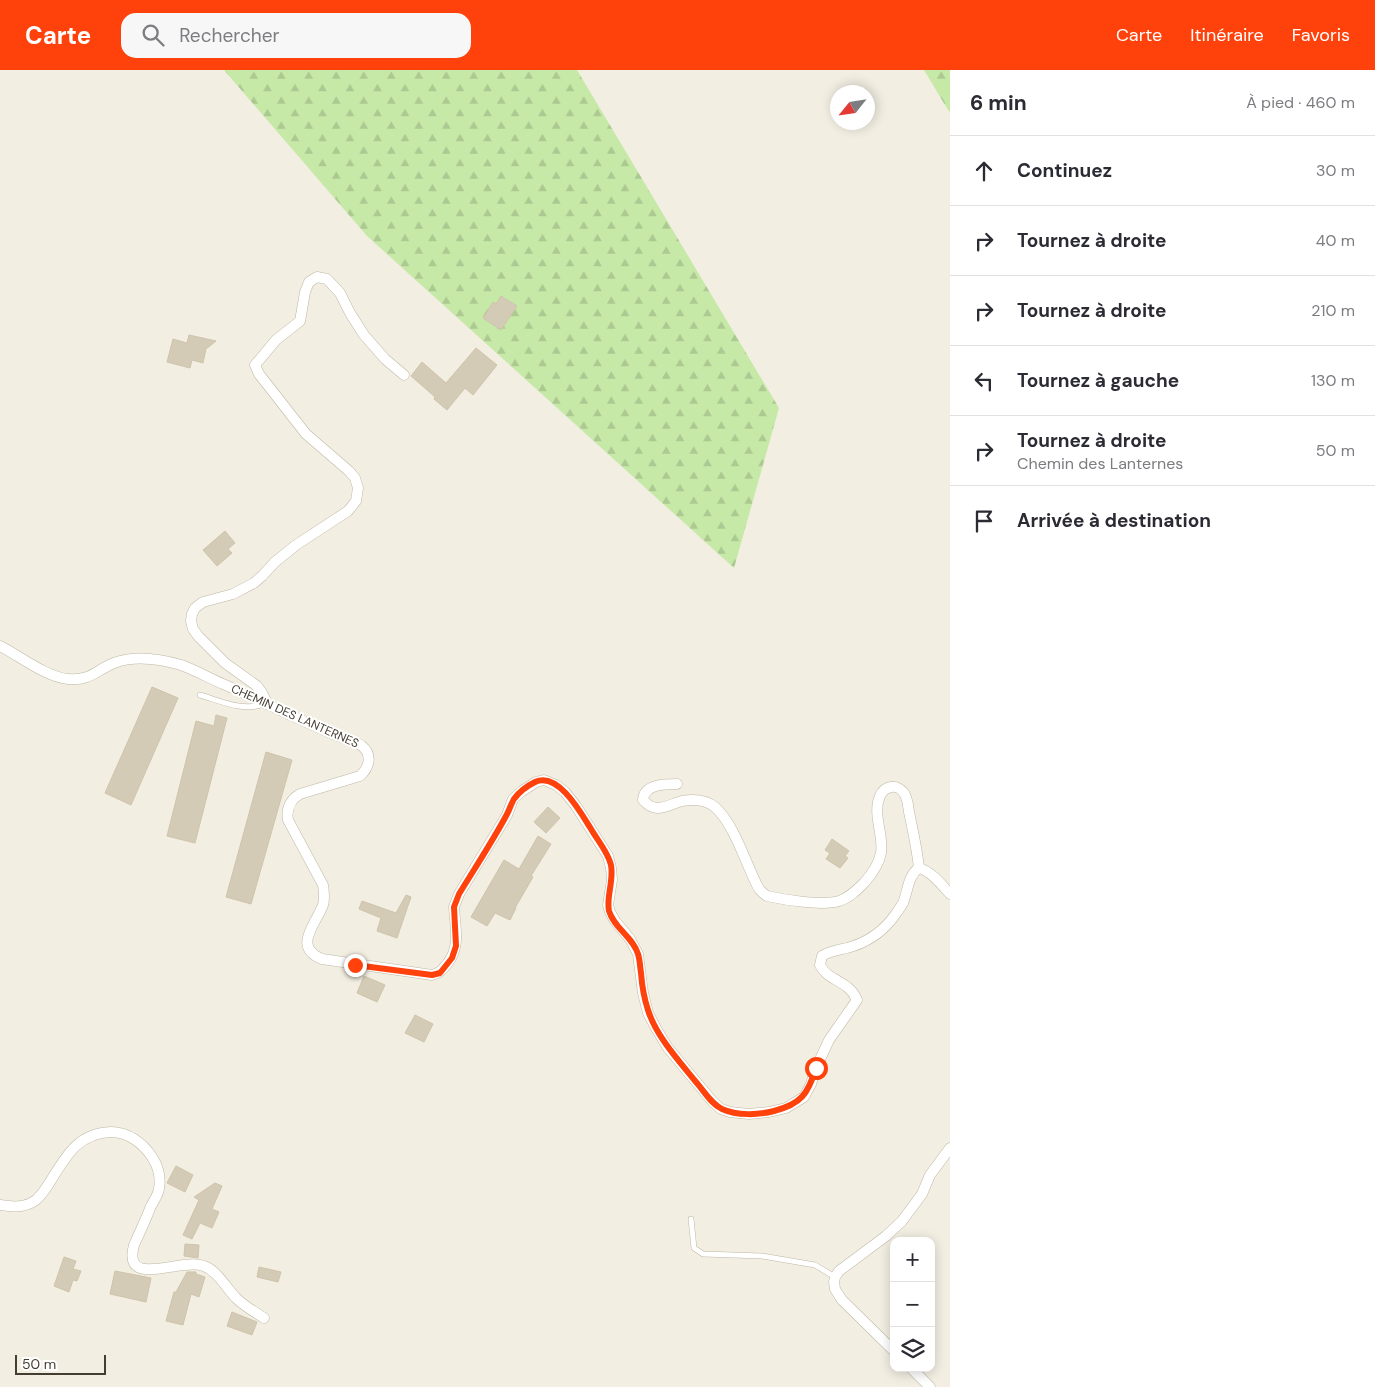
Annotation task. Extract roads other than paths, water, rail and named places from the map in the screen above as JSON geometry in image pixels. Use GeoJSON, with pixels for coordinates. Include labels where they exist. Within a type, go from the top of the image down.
{"type":"FeatureCollection","features":[{"type":"Feature","properties":{"kind":"street"},"geometry":{"type":"LineString","coordinates":[[266,703],[262,693],[256,686],[225,663],[198,636],[193,629],[192,614],[195,608],[203,602],[233,594],[254,583],[296,545],[348,511],[356,501],[358,488],[355,478],[349,471],[306,434],[259,374],[255,365],[276,340],[300,321],[304,292],[309,282],[317,277],[327,279],[340,292],[350,313],[364,335],[385,359],[404,375]]}},
{"type":"Feature","properties":{"kind":"street","name":"CHEMIN DES LANTERNES"},"geometry":{"type":"LineString","coordinates":[[0,646],[56,677],[68,679],[82,679],[113,663],[137,659],[147,658],[182,665],[360,745],[365,749],[369,760],[368,766],[360,776],[300,794],[291,802],[288,808],[288,820],[322,885],[324,894],[323,904],[307,937],[308,948],[322,959],[432,975],[440,973],[452,958],[456,946],[455,903],[514,799],[522,790],[536,782],[544,780],[556,785],[576,806],[608,856],[612,880],[608,905],[615,922],[630,939],[638,954],[643,993],[648,1013],[668,1048],[712,1101],[721,1109],[730,1112],[748,1114],[769,1112],[786,1108],[804,1097],[829,1040],[857,1000],[849,988],[824,972],[820,965],[822,956],[831,951],[857,945],[884,930],[903,903],[910,879],[915,871],[920,868]]}},
{"type":"Feature","properties":{"kind":"street"},"geometry":{"type":"LineString","coordinates":[[677,784],[658,785],[645,792],[643,800],[652,808],[659,808],[682,801],[700,800],[715,807],[728,824],[763,894],[822,903],[839,901],[851,895],[869,878],[881,853],[878,812],[879,798],[885,789],[893,787],[900,789],[907,801],[914,829],[920,868],[930,873],[950,894]]}},
{"type":"Feature","properties":{"kind":"street"},"geometry":{"type":"LineString","coordinates":[[0,1205],[14,1207],[26,1205],[36,1200],[44,1192],[66,1156],[77,1144],[88,1136],[103,1132],[119,1132],[137,1140],[148,1150],[157,1164],[160,1177],[159,1190],[134,1245],[133,1263],[147,1270],[188,1264],[204,1266],[211,1270],[238,1300],[264,1318]]}},
{"type":"Feature","properties":{"kind":"street"},"geometry":{"type":"LineString","coordinates":[[890,1347],[842,1300],[835,1288],[835,1277],[839,1271],[886,1236],[902,1221],[922,1194],[930,1175],[950,1148]]}},
{"type":"Feature","properties":{"kind":"street"},"geometry":{"type":"LineString","coordinates":[[915,1372],[930,1387]]}},
{"type":"Feature","properties":{"kind":"lane"},"geometry":{"type":"LineString","coordinates":[[200,695],[244,708],[256,708],[266,703]]}},
{"type":"Feature","properties":{"kind":"lane"},"geometry":{"type":"LineString","coordinates":[[691,1219],[694,1248],[703,1254],[762,1256],[815,1265],[835,1277]]}}]}
